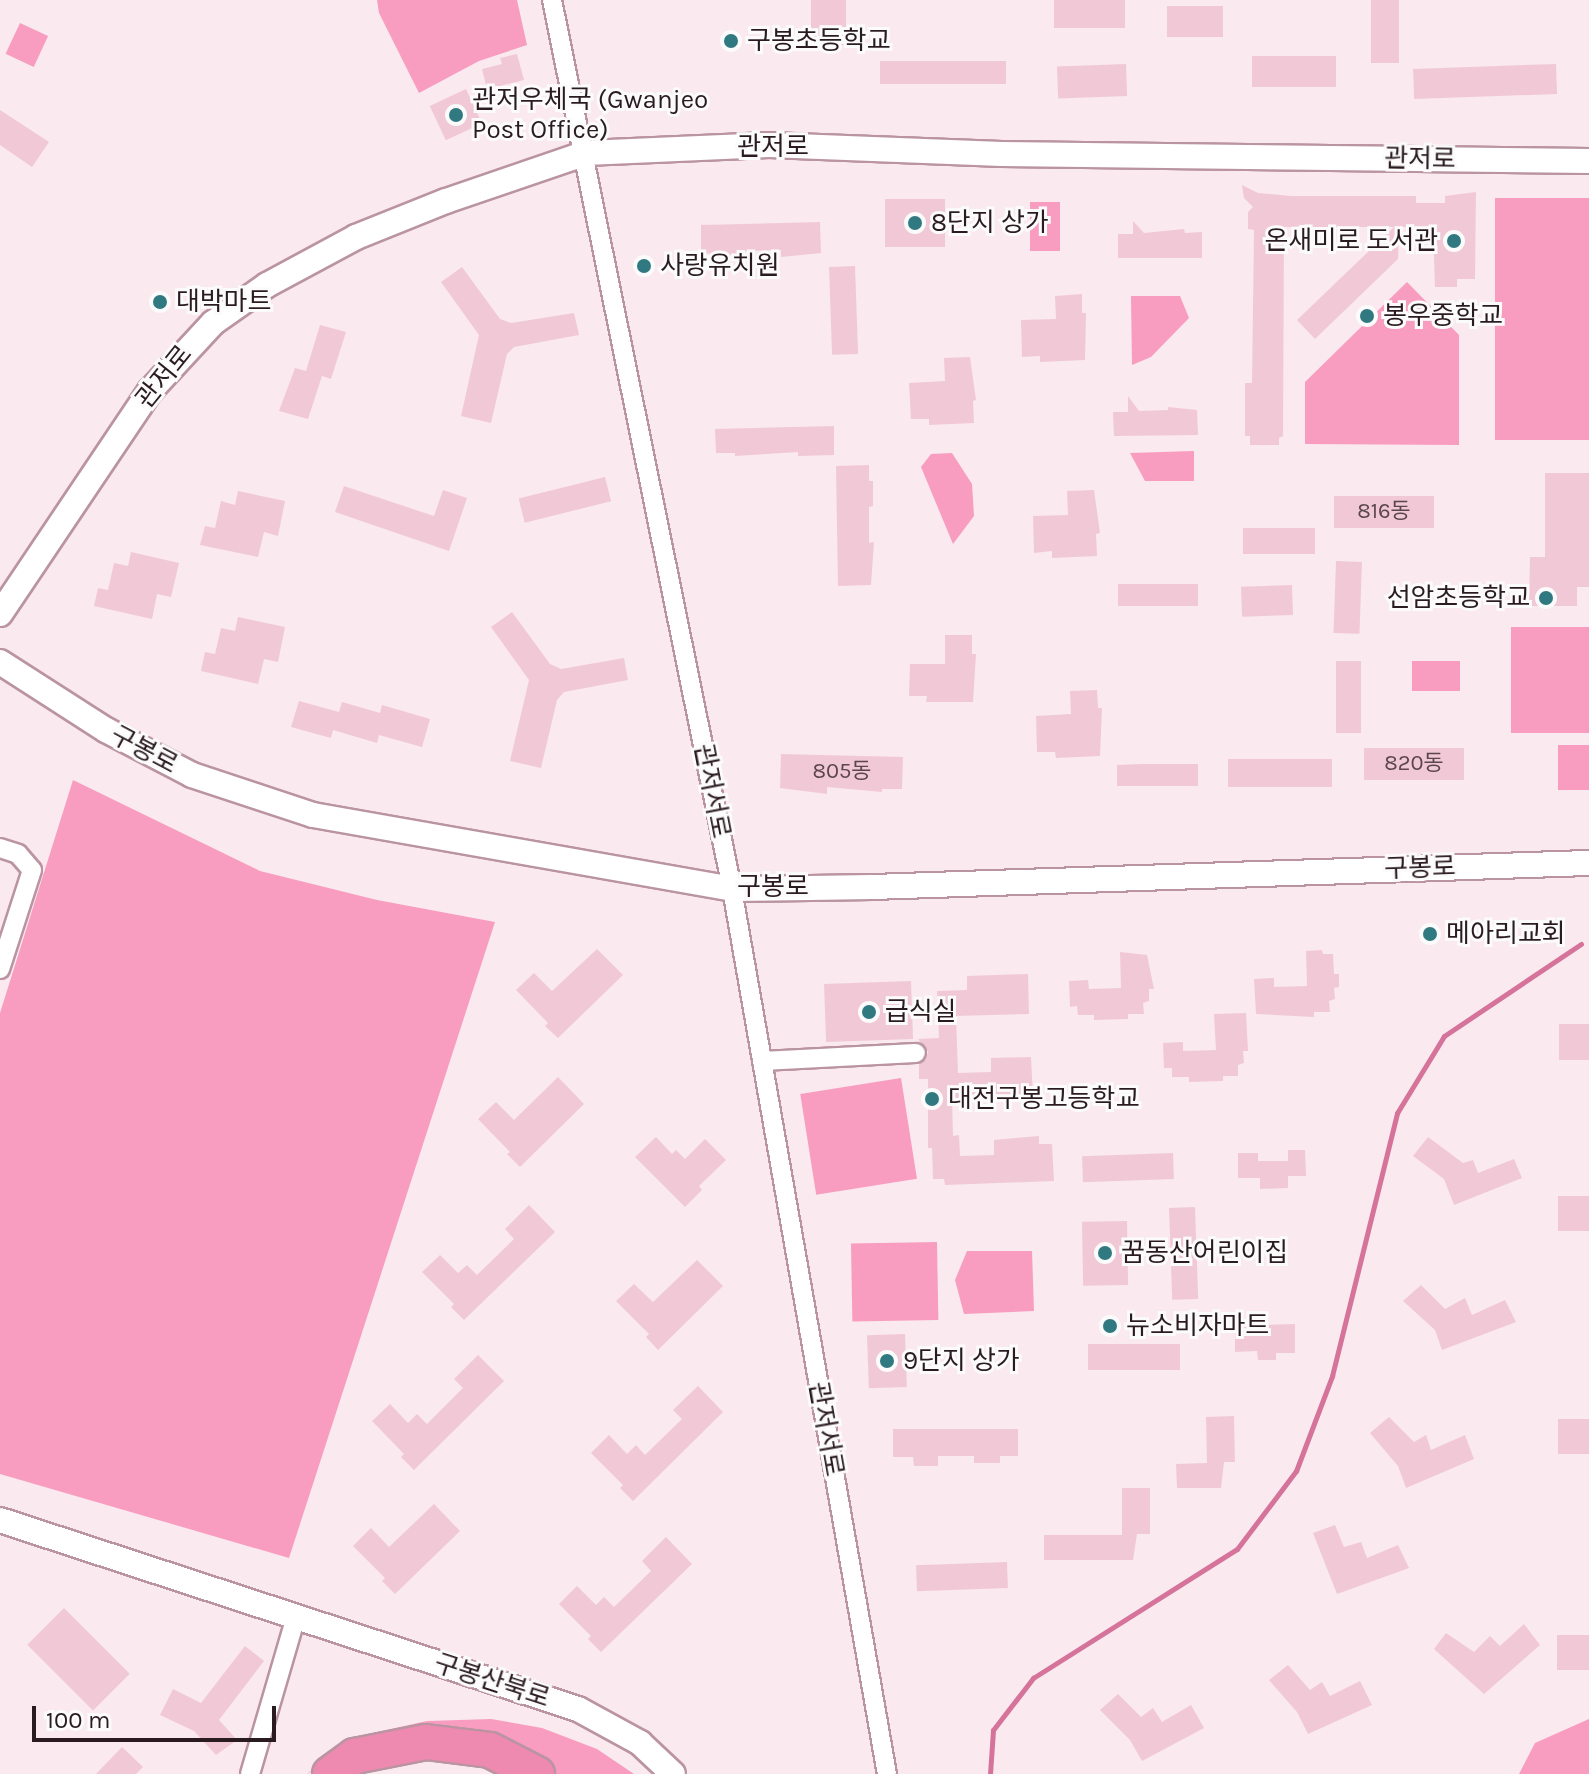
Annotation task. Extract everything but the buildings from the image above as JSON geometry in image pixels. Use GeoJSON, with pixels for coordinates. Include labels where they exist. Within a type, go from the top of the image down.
{"type":"FeatureCollection","features":[{"type":"Feature","properties":{"kind":"highway"},"geometry":{"type":"LineString","coordinates":[[330,1774],[355,1756],[426,1742],[490,1750],[537,1774]]}},
{"type":"Feature","properties":{"kind":"street","name":"관저서로"},"geometry":{"type":"LineString","coordinates":[[552,0],[586,153],[732,889],[887,1774]]}},
{"type":"Feature","properties":{"kind":"street","name":"관저로"},"geometry":{"type":"LineString","coordinates":[[0,614],[150,391],[213,323],[267,285],[356,237],[446,201],[586,153],[769,145],[1002,154],[1589,161]]}},
{"type":"Feature","properties":{"kind":"street","name":"구봉로"},"geometry":{"type":"LineString","coordinates":[[0,662],[106,730],[192,775],[313,815],[732,889],[1589,863]]}},
{"type":"Feature","properties":{"kind":"street"},"geometry":{"type":"LineString","coordinates":[[0,848],[18,854],[32,870],[0,969]]}},
{"type":"Feature","properties":{"kind":"street"},"geometry":{"type":"LineString","coordinates":[[762,1061],[916,1053]]}},
{"type":"Feature","properties":{"kind":"street","name":"구봉산북로"},"geometry":{"type":"LineString","coordinates":[[0,1520],[578,1709],[640,1743],[673,1774]]}},
{"type":"Feature","properties":{"kind":"street"},"geometry":{"type":"LineString","coordinates":[[250,1774],[296,1617]]}},
{"type":"Feature","properties":{"kind":"shaded area"},"geometry":{"type":"Polygon","coordinates":[[[377,0],[517,0],[527,45],[479,61],[419,93],[379,13],[377,0]]]}},
{"type":"Feature","properties":{"kind":"shaded area"},"geometry":{"type":"Polygon","coordinates":[[[20,23],[48,36],[34,67],[6,54],[20,23]]]}},
{"type":"Feature","properties":{"kind":"shaded area"},"geometry":{"type":"Polygon","coordinates":[[[1495,198],[1589,198],[1589,440],[1495,440],[1495,198]]]}},
{"type":"Feature","properties":{"kind":"shaded area"},"geometry":{"type":"Polygon","coordinates":[[[1030,202],[1060,202],[1060,251],[1030,251],[1030,202]]]}},
{"type":"Feature","properties":{"kind":"shaded area"},"geometry":{"type":"Polygon","coordinates":[[[1407,282],[1459,335],[1459,445],[1305,444],[1305,382],[1407,282]]]}},
{"type":"Feature","properties":{"kind":"shaded area"},"geometry":{"type":"Polygon","coordinates":[[[1131,296],[1180,296],[1189,318],[1151,357],[1132,365],[1131,296]]]}},
{"type":"Feature","properties":{"kind":"shaded area"},"geometry":{"type":"Polygon","coordinates":[[[1194,451],[1194,481],[1145,481],[1130,453],[1194,451]]]}},
{"type":"Feature","properties":{"kind":"shaded area"},"geometry":{"type":"Polygon","coordinates":[[[952,453],[972,484],[974,516],[953,544],[921,467],[931,454],[952,453]]]}},
{"type":"Feature","properties":{"kind":"shaded area"},"geometry":{"type":"Polygon","coordinates":[[[1511,627],[1589,627],[1589,733],[1511,733],[1511,627]]]}},
{"type":"Feature","properties":{"kind":"shaded area"},"geometry":{"type":"Polygon","coordinates":[[[1412,661],[1460,661],[1460,691],[1412,691],[1412,661]]]}},
{"type":"Feature","properties":{"kind":"shaded area"},"geometry":{"type":"Polygon","coordinates":[[[1558,745],[1589,745],[1589,790],[1558,790],[1558,745]]]}},
{"type":"Feature","properties":{"kind":"shaded area"},"geometry":{"type":"Polygon","coordinates":[[[73,780],[260,871],[377,900],[495,922],[289,1558],[0,1474],[0,1013],[73,780]]]}},
{"type":"Feature","properties":{"kind":"shaded area"},"geometry":{"type":"Polygon","coordinates":[[[901,1078],[917,1179],[816,1195],[800,1094],[901,1078]]]}},
{"type":"Feature","properties":{"kind":"shaded area"},"geometry":{"type":"Polygon","coordinates":[[[937,1242],[938,1320],[852,1321],[851,1244],[937,1242]]]}},
{"type":"Feature","properties":{"kind":"shaded area"},"geometry":{"type":"Polygon","coordinates":[[[967,1251],[1032,1251],[1034,1311],[964,1314],[955,1280],[967,1251]]]}},
{"type":"Feature","properties":{"kind":"shaded area"},"geometry":{"type":"Polygon","coordinates":[[[491,1719],[542,1728],[597,1749],[634,1774],[553,1774],[354,1750],[307,1774],[333,1753],[368,1734],[427,1721],[491,1719]]]}},
{"type":"Feature","properties":{"kind":"shaded area"},"geometry":{"type":"Polygon","coordinates":[[[1589,1719],[1589,1774],[1519,1774],[1535,1743],[1589,1719]]]}},
{"type":"Feature","properties":{"kind":"waterway"},"geometry":{"type":"LineString","coordinates":[[990,1774],[993,1730],[1033,1678],[1237,1549],[1296,1471],[1332,1376],[1397,1113],[1444,1036],[1581,944]]}},
{"type":"Feature","properties":{"kind":"place","name":"구봉초등학교"},"geometry":{"type":"Point","coordinates":[731,41]}},
{"type":"Feature","properties":{"kind":"place","name":"관저우체국 (Gwanjeo Post Office)"},"geometry":{"type":"Point","coordinates":[456,115]}},
{"type":"Feature","properties":{"kind":"place","name":"8단지 상가"},"geometry":{"type":"Point","coordinates":[915,223]}},
{"type":"Feature","properties":{"kind":"place","name":"온새미로 도서관"},"geometry":{"type":"Point","coordinates":[1454,241]}},
{"type":"Feature","properties":{"kind":"place","name":"사랑유치원"},"geometry":{"type":"Point","coordinates":[644,266]}},
{"type":"Feature","properties":{"kind":"place","name":"대박마트"},"geometry":{"type":"Point","coordinates":[160,302]}},
{"type":"Feature","properties":{"kind":"place","name":"봉우중학교"},"geometry":{"type":"Point","coordinates":[1367,316]}},
{"type":"Feature","properties":{"kind":"place","name":"선암초등학교"},"geometry":{"type":"Point","coordinates":[1546,598]}},
{"type":"Feature","properties":{"kind":"place","name":"메아리교회"},"geometry":{"type":"Point","coordinates":[1430,934]}},
{"type":"Feature","properties":{"kind":"place","name":"급식실"},"geometry":{"type":"Point","coordinates":[869,1012]}},
{"type":"Feature","properties":{"kind":"place","name":"대전구봉고등학교"},"geometry":{"type":"Point","coordinates":[932,1099]}},
{"type":"Feature","properties":{"kind":"place","name":"꿈동산어린이집"},"geometry":{"type":"Point","coordinates":[1105,1253]}},
{"type":"Feature","properties":{"kind":"place","name":"뉴소비자마트"},"geometry":{"type":"Point","coordinates":[1110,1326]}},
{"type":"Feature","properties":{"kind":"place","name":"9단지 상가"},"geometry":{"type":"Point","coordinates":[887,1361]}}]}
